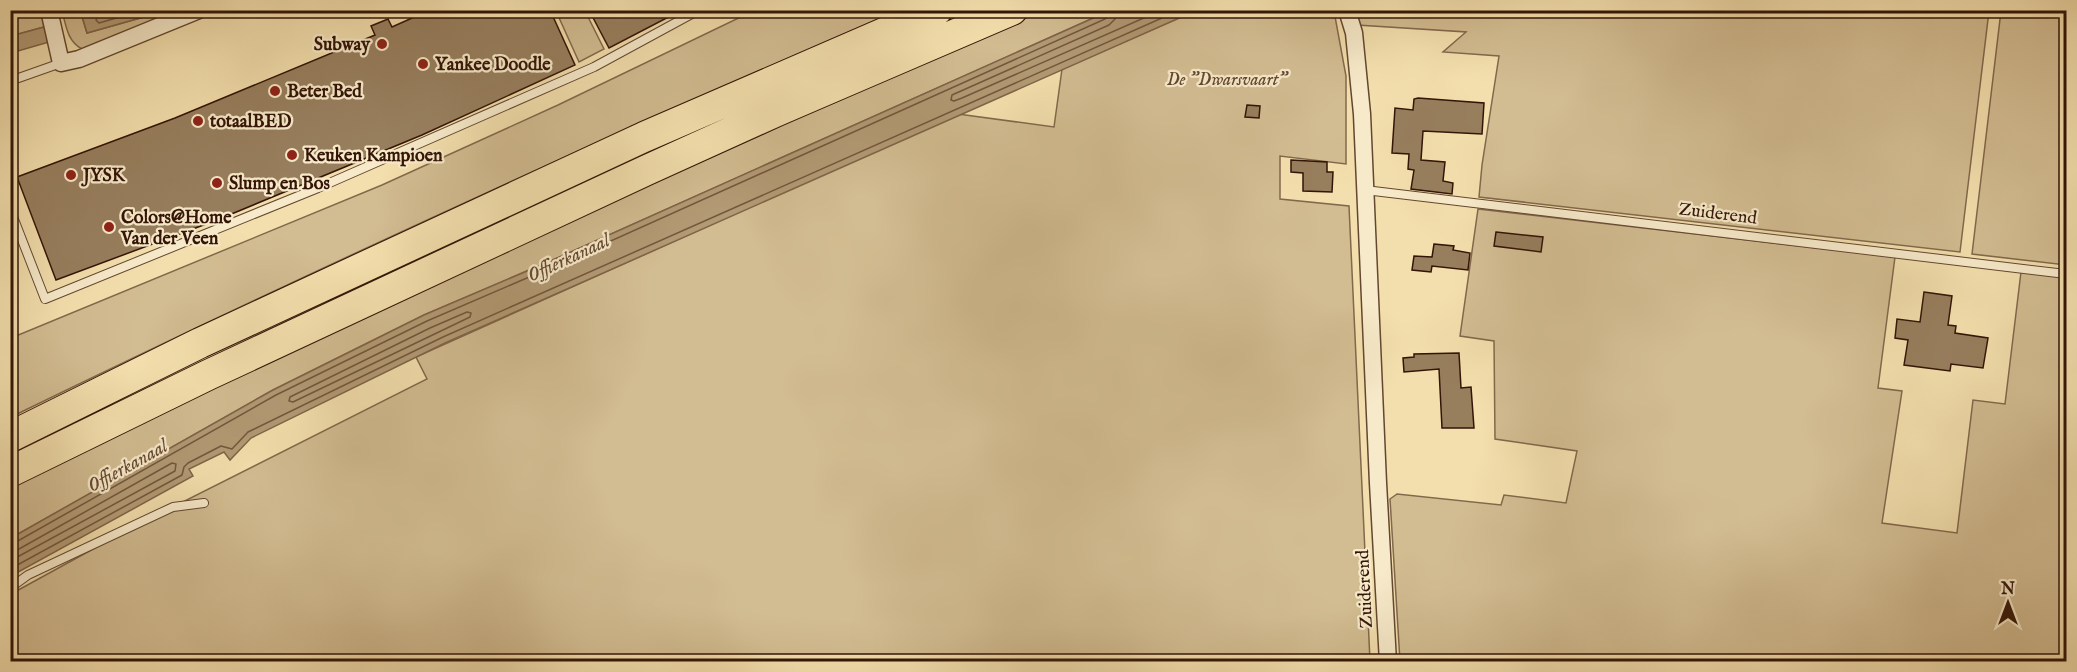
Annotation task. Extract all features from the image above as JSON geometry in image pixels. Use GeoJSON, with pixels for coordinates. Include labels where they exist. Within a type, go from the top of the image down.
{"type":"FeatureCollection","features":[{"type":"Feature","properties":{"kind":"highway"},"geometry":{"type":"LineString","coordinates":[[10,437],[200,344],[644,137],[937,10]]}},
{"type":"Feature","properties":{"kind":"highway"},"geometry":{"type":"LineString","coordinates":[[10,472],[208,375],[636,175],[777,111],[1012,10]]}},
{"type":"Feature","properties":{"kind":"street"},"geometry":{"type":"LineString","coordinates":[[49,10],[61,63],[79,59],[199,10]]}},
{"type":"Feature","properties":{"kind":"street","name":"Zuiderend"},"geometry":{"type":"LineString","coordinates":[[1347,10],[1354,33],[1362,114],[1377,471],[1388,662]]}},
{"type":"Feature","properties":{"kind":"lane"},"geometry":{"type":"LineString","coordinates":[[10,209],[45,299],[318,188],[573,76],[699,10]]}},
{"type":"Feature","properties":{"kind":"lane"},"geometry":{"type":"LineString","coordinates":[[10,81],[61,63]]}},
{"type":"Feature","properties":{"kind":"lane","name":"Zuiderend"},"geometry":{"type":"LineString","coordinates":[[1365,190],[2067,274]]}},
{"type":"Feature","properties":{"kind":"lane"},"geometry":{"type":"LineString","coordinates":[[10,588],[28,575],[172,507],[204,503]]}},
{"type":"Feature","properties":{"kind":"green space"},"geometry":{"type":"Polygon","coordinates":[[[1385,10],[1407,13],[1408,10],[1989,11],[1960,252],[1479,197],[1499,56],[1443,52],[1466,32],[1357,25],[1352,11],[1385,10]]]}},
{"type":"Feature","properties":{"kind":"green space"},"geometry":{"type":"Polygon","coordinates":[[[11,11],[41,11],[44,27],[11,36],[11,11]]]}},
{"type":"Feature","properties":{"kind":"green space"},"geometry":{"type":"Polygon","coordinates":[[[62,11],[104,11],[82,17],[87,33],[165,11],[177,11],[82,49],[70,37],[62,11]]]}},
{"type":"Feature","properties":{"kind":"green space"},"geometry":{"type":"Polygon","coordinates":[[[556,11],[585,11],[604,49],[579,62],[556,11]]]}},
{"type":"Feature","properties":{"kind":"green space"},"geometry":{"type":"Polygon","coordinates":[[[753,11],[897,11],[673,108],[451,209],[11,417],[11,338],[382,185],[558,105],[753,11]]]}},
{"type":"Feature","properties":{"kind":"green space"},"geometry":{"type":"Polygon","coordinates":[[[1042,11],[1109,11],[562,256],[424,315],[273,390],[11,538],[11,487],[216,383],[543,231],[1042,11]]]}},
{"type":"Feature","properties":{"kind":"green space","name":"De \"Dwarsvaart\""},"geometry":{"type":"Polygon","coordinates":[[[1195,11],[1334,11],[1346,76],[1346,164],[1280,156],[1280,199],[1349,206],[1370,661],[11,662],[11,594],[135,526],[427,379],[416,357],[958,114],[1054,127],[1062,69],[1195,11]]]}},
{"type":"Feature","properties":{"kind":"green space"},"geometry":{"type":"Polygon","coordinates":[[[2001,11],[2066,11],[2066,265],[1972,254],[2001,11]]]}},
{"type":"Feature","properties":{"kind":"green space"},"geometry":{"type":"Polygon","coordinates":[[[1478,209],[1895,257],[1878,388],[1902,391],[1882,523],[1957,533],[1973,400],[2005,404],[2021,272],[2066,277],[2066,661],[1400,661],[1390,499],[1397,494],[1501,505],[1504,495],[1566,503],[1577,451],[1495,439],[1494,341],[1460,336],[1478,209]]]}},
{"type":"Feature","properties":{"kind":"water"},"geometry":{"type":"Polygon","coordinates":[[[104,11],[165,11],[87,33],[82,16],[104,11]]]}},
{"type":"Feature","properties":{"kind":"water","name":"Offierkanaal"},"geometry":{"type":"Polygon","coordinates":[[[1109,11],[1195,11],[445,343],[251,438],[230,460],[224,452],[189,469],[193,476],[11,576],[11,538],[273,390],[424,315],[562,256],[1109,11]]]}},
{"type":"Feature","properties":{"kind":"water"},"geometry":{"type":"Polygon","coordinates":[[[44,27],[49,42],[11,53],[11,36],[44,27]]]}},
{"type":"Feature","properties":{"kind":"building"},"geometry":{"type":"Polygon","coordinates":[[[420,10],[550,10],[575,65],[422,135],[217,220],[56,280],[17,177],[175,118],[375,35],[371,26],[388,19],[392,27],[421,14],[420,10]]]}},
{"type":"Feature","properties":{"kind":"building"},"geometry":{"type":"Polygon","coordinates":[[[589,10],[682,10],[609,48],[589,10]]]}},
{"type":"Feature","properties":{"kind":"building"},"geometry":{"type":"Polygon","coordinates":[[[1414,99],[1484,103],[1482,134],[1423,131],[1421,160],[1445,162],[1443,181],[1453,183],[1452,194],[1411,189],[1414,170],[1408,169],[1409,154],[1392,153],[1395,108],[1413,110],[1414,99]]]}},
{"type":"Feature","properties":{"kind":"building"},"geometry":{"type":"Polygon","coordinates":[[[1247,105],[1260,106],[1259,118],[1245,117],[1247,105]]]}},
{"type":"Feature","properties":{"kind":"building"},"geometry":{"type":"Polygon","coordinates":[[[1291,160],[1327,162],[1327,172],[1333,172],[1332,192],[1303,191],[1303,173],[1291,172],[1291,160]]]}},
{"type":"Feature","properties":{"kind":"building"},"geometry":{"type":"Polygon","coordinates":[[[1496,232],[1543,237],[1541,252],[1494,246],[1496,232]]]}},
{"type":"Feature","properties":{"kind":"building"},"geometry":{"type":"Polygon","coordinates":[[[1434,244],[1454,246],[1453,250],[1470,253],[1468,270],[1432,266],[1431,272],[1412,270],[1414,256],[1432,257],[1434,244]]]}},
{"type":"Feature","properties":{"kind":"building"},"geometry":{"type":"Polygon","coordinates":[[[1924,292],[1952,296],[1948,325],[1956,326],[1955,333],[1988,338],[1983,368],[1951,364],[1950,371],[1904,365],[1908,340],[1895,338],[1897,319],[1920,322],[1924,292]]]}},
{"type":"Feature","properties":{"kind":"building"},"geometry":{"type":"Polygon","coordinates":[[[1459,353],[1461,388],[1471,387],[1474,428],[1442,428],[1439,369],[1404,372],[1403,358],[1414,357],[1414,354],[1459,353]]]}},
{"type":"Feature","properties":{"kind":"place","name":"Subway"},"geometry":{"type":"Point","coordinates":[382,44]}},
{"type":"Feature","properties":{"kind":"place","name":"Yankee Doodle"},"geometry":{"type":"Point","coordinates":[423,64]}},
{"type":"Feature","properties":{"kind":"place","name":"Beter Bed"},"geometry":{"type":"Point","coordinates":[275,91]}},
{"type":"Feature","properties":{"kind":"place","name":"totaalBED"},"geometry":{"type":"Point","coordinates":[198,121]}},
{"type":"Feature","properties":{"kind":"place","name":"Keuken Kampioen"},"geometry":{"type":"Point","coordinates":[292,155]}},
{"type":"Feature","properties":{"kind":"place","name":"JYSK"},"geometry":{"type":"Point","coordinates":[71,175]}},
{"type":"Feature","properties":{"kind":"place","name":"Slump en Bos"},"geometry":{"type":"Point","coordinates":[217,183]}},
{"type":"Feature","properties":{"kind":"place","name":"Colors@Home Van der Veen"},"geometry":{"type":"Point","coordinates":[109,227]}}]}
